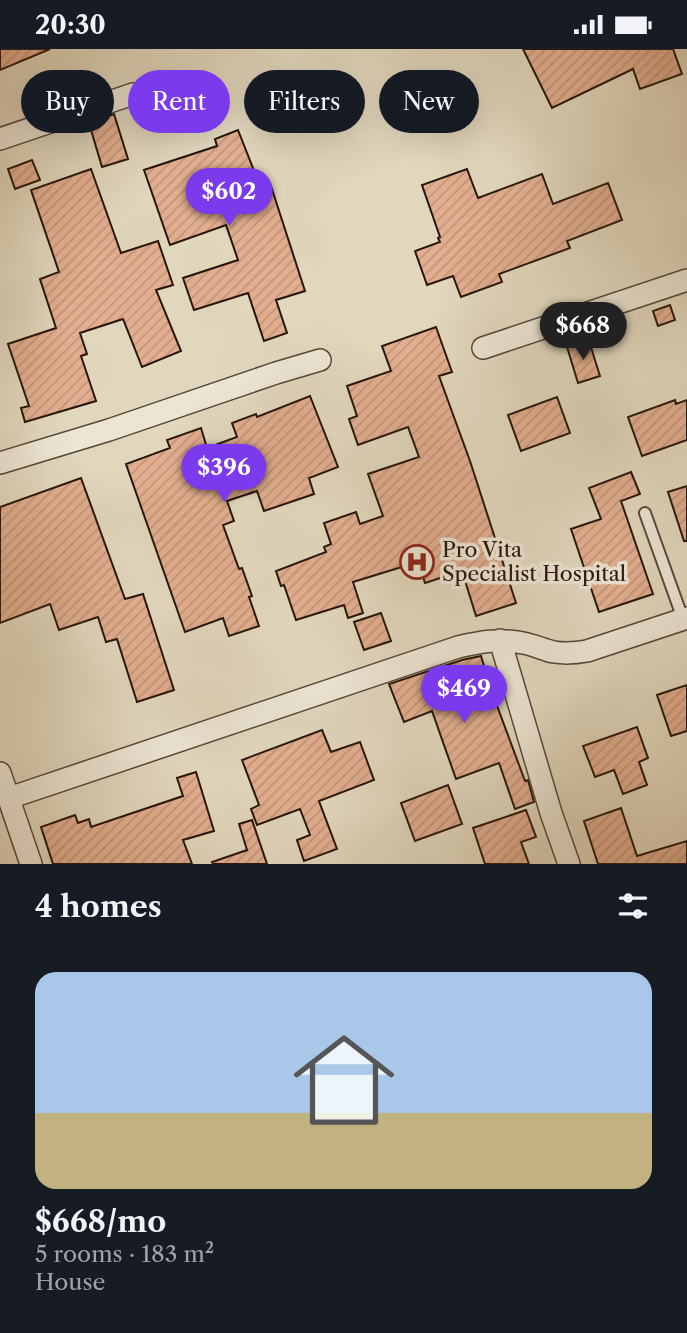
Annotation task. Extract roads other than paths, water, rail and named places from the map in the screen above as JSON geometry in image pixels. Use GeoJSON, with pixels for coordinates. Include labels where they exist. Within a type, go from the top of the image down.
{"type":"FeatureCollection","features":[{"type":"Feature","properties":{"kind":"street"},"geometry":{"type":"LineString","coordinates":[[0,139],[128,96]]}},
{"type":"Feature","properties":{"kind":"street"},"geometry":{"type":"LineString","coordinates":[[483,348],[687,280]]}},
{"type":"Feature","properties":{"kind":"street"},"geometry":{"type":"LineString","coordinates":[[0,463],[320,360]]}},
{"type":"Feature","properties":{"kind":"street"},"geometry":{"type":"LineString","coordinates":[[9,798],[434,653],[477,642],[500,640],[571,654],[685,619]]}},
{"type":"Feature","properties":{"kind":"street"},"geometry":{"type":"LineString","coordinates":[[500,640],[551,813],[569,864]]}},
{"type":"Feature","properties":{"kind":"street"},"geometry":{"type":"LineString","coordinates":[[0,773],[31,864]]}},
{"type":"Feature","properties":{"kind":"lane"},"geometry":{"type":"LineString","coordinates":[[645,513],[685,619]]}},
{"type":"Feature","properties":{"kind":"place","name":"Pro Vita Specialist Hospital"},"geometry":{"type":"Point","coordinates":[417,562]}}]}
